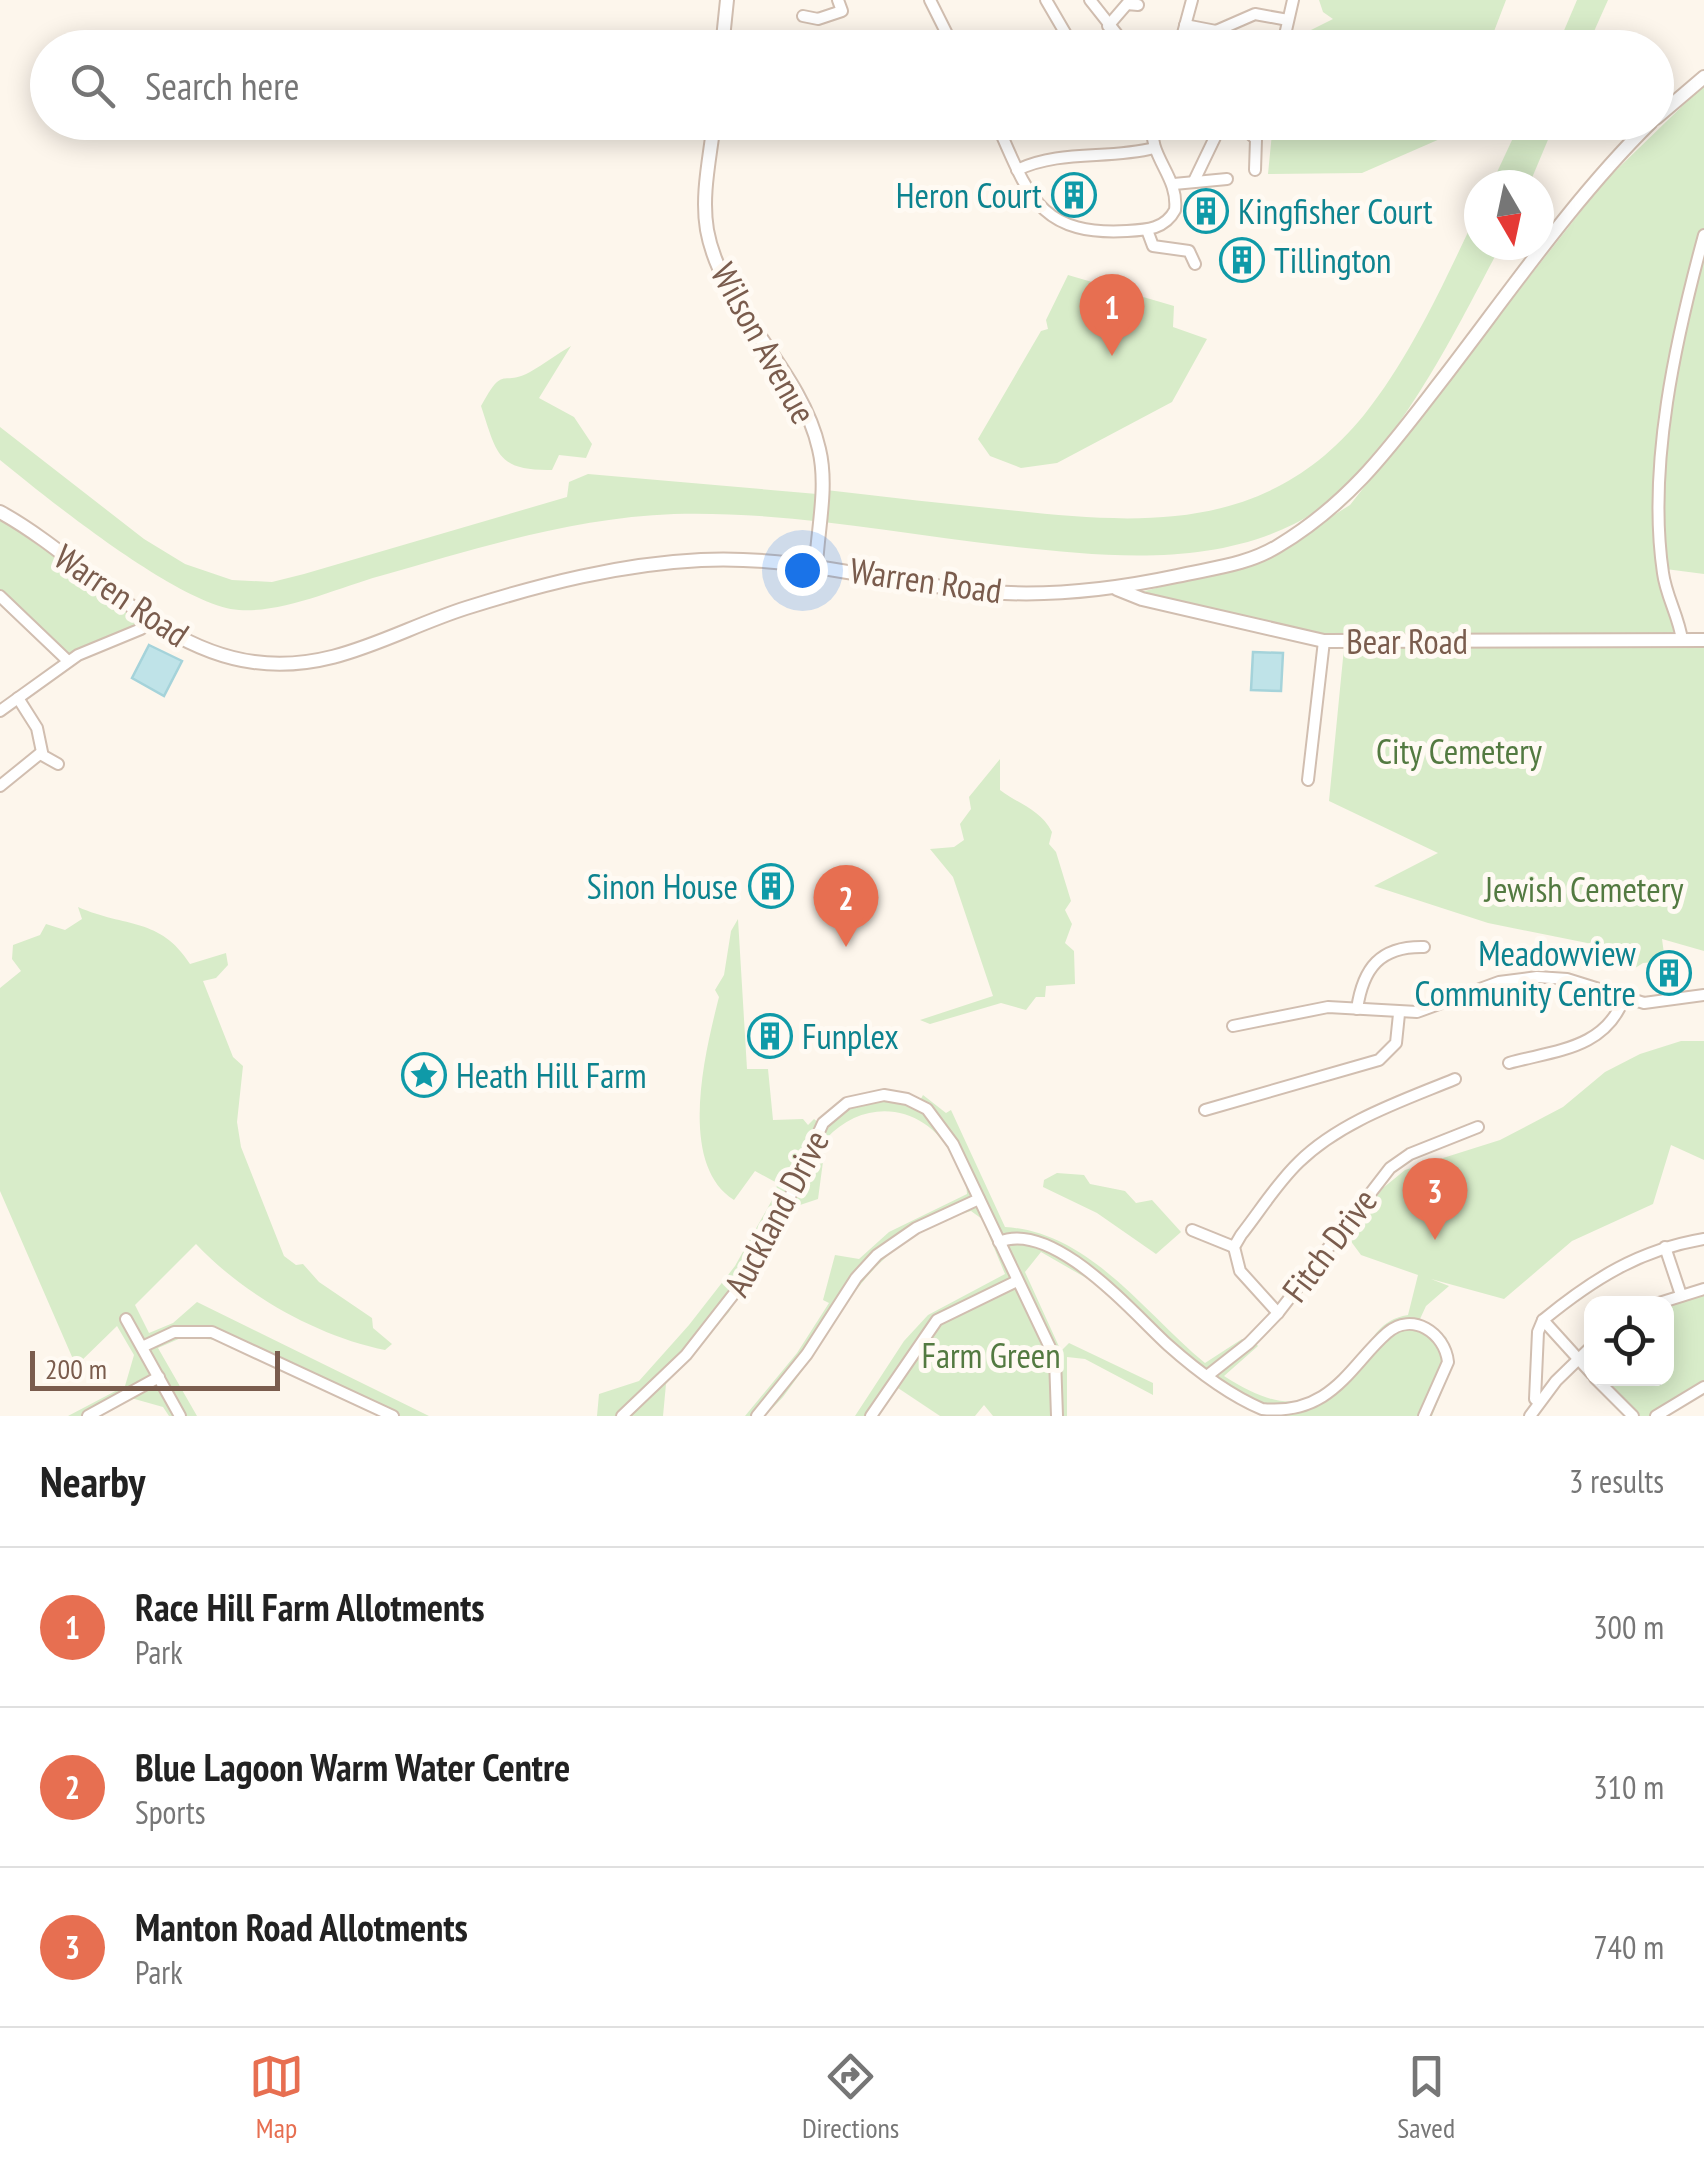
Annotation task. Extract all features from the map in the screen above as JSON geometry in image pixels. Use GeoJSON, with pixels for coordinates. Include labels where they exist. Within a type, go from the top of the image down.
{"type":"FeatureCollection","features":[{"type":"Feature","properties":{"kind":"street"},"geometry":{"type":"LineString","coordinates":[[724,30],[727,0]]}},
{"type":"Feature","properties":{"kind":"street"},"geometry":{"type":"LineString","coordinates":[[930,0],[945,30]]}},
{"type":"Feature","properties":{"kind":"street"},"geometry":{"type":"LineString","coordinates":[[1090,0],[1112,30]]}},
{"type":"Feature","properties":{"kind":"street"},"geometry":{"type":"LineString","coordinates":[[1184,30],[1192,0]]}},
{"type":"Feature","properties":{"kind":"street"},"geometry":{"type":"LineString","coordinates":[[1255,0],[1255,14]]}},
{"type":"Feature","properties":{"kind":"street"},"geometry":{"type":"LineString","coordinates":[[1286,30],[1292,0]]}},
{"type":"Feature","properties":{"kind":"street"},"geometry":{"type":"LineString","coordinates":[[1052,2],[1065,30]]}},
{"type":"Feature","properties":{"kind":"street"},"geometry":{"type":"LineString","coordinates":[[1108,26],[1130,3]]}},
{"type":"Feature","properties":{"kind":"street"},"geometry":{"type":"LineString","coordinates":[[803,16],[820,19],[842,10]]}},
{"type":"Feature","properties":{"kind":"street"},"geometry":{"type":"LineString","coordinates":[[1218,30],[1255,14],[1288,20]]}},
{"type":"Feature","properties":{"kind":"street"},"geometry":{"type":"LineString","coordinates":[[1186,25],[1211,30]]}},
{"type":"Feature","properties":{"kind":"street","name":"Warren Road"},"geometry":{"type":"LineString","coordinates":[[1674,102],[1704,76]]}},
{"type":"Feature","properties":{"kind":"street","name":"Wilson Avenue"},"geometry":{"type":"LineString","coordinates":[[712,140],[706,194],[707,231],[723,275],[786,374],[815,434],[822,472],[816,564]]}},
{"type":"Feature","properties":{"kind":"street"},"geometry":{"type":"LineString","coordinates":[[1004,140],[1036,205],[1057,222],[1085,230],[1147,230],[1172,216],[1174,184],[1154,148],[1154,140]]}},
{"type":"Feature","properties":{"kind":"street"},"geometry":{"type":"LineString","coordinates":[[1194,182],[1213,140]]}},
{"type":"Feature","properties":{"kind":"street"},"geometry":{"type":"LineString","coordinates":[[1254,170],[1256,140]]}},
{"type":"Feature","properties":{"kind":"street","name":"Warren Road"},"geometry":{"type":"LineString","coordinates":[[0,512],[197,646],[227,656],[305,664],[364,650],[463,609],[604,571],[707,560],[816,564],[970,591],[1052,594],[1117,589],[1249,560],[1337,506],[1394,442],[1596,181],[1635,140]]}},
{"type":"Feature","properties":{"kind":"street"},"geometry":{"type":"LineString","coordinates":[[1017,170],[1059,156],[1126,157],[1154,148]]}},
{"type":"Feature","properties":{"kind":"street"},"geometry":{"type":"LineString","coordinates":[[1174,184],[1226,179]]}},
{"type":"Feature","properties":{"kind":"street"},"geometry":{"type":"LineString","coordinates":[[1147,230],[1153,246],[1188,250],[1195,264]]}},
{"type":"Feature","properties":{"kind":"street"},"geometry":{"type":"LineString","coordinates":[[1682,640],[1661,555],[1664,440],[1681,324],[1704,235]]}},
{"type":"Feature","properties":{"kind":"street","name":"Bear Road"},"geometry":{"type":"LineString","coordinates":[[1117,589],[1142,600],[1324,640],[1704,640]]}},
{"type":"Feature","properties":{"kind":"street"},"geometry":{"type":"LineString","coordinates":[[0,596],[68,661]]}},
{"type":"Feature","properties":{"kind":"street"},"geometry":{"type":"LineString","coordinates":[[0,711],[68,661],[140,630],[152,618]]}},
{"type":"Feature","properties":{"kind":"street"},"geometry":{"type":"LineString","coordinates":[[1308,780],[1324,640]]}},
{"type":"Feature","properties":{"kind":"street"},"geometry":{"type":"LineString","coordinates":[[18,698],[37,728],[42,755]]}},
{"type":"Feature","properties":{"kind":"street"},"geometry":{"type":"LineString","coordinates":[[42,755],[58,764]]}},
{"type":"Feature","properties":{"kind":"street"},"geometry":{"type":"LineString","coordinates":[[1,793],[42,755]]}},
{"type":"Feature","properties":{"kind":"street"},"geometry":{"type":"LineString","coordinates":[[1410,933],[1410,947]]}},
{"type":"Feature","properties":{"kind":"street"},"geometry":{"type":"LineString","coordinates":[[1357,1009],[1363,978],[1371,964],[1388,952],[1424,948]]}},
{"type":"Feature","properties":{"kind":"street"},"geometry":{"type":"LineString","coordinates":[[1233,1026],[1306,1009],[1398,1014],[1429,1010],[1498,982],[1536,976],[1568,980],[1624,998],[1658,1003],[1704,995]]}},
{"type":"Feature","properties":{"kind":"street"},"geometry":{"type":"LineString","coordinates":[[1509,1063],[1599,1035],[1612,1024],[1624,998]]}},
{"type":"Feature","properties":{"kind":"street"},"geometry":{"type":"LineString","coordinates":[[1205,1110],[1383,1058],[1396,1043],[1398,1014]]}},
{"type":"Feature","properties":{"kind":"street"},"geometry":{"type":"LineString","coordinates":[[1234,1246],[1294,1167],[1321,1143],[1355,1123],[1455,1079]]}},
{"type":"Feature","properties":{"kind":"street","name":"Auckland Drive"},"geometry":{"type":"LineString","coordinates":[[628,1414],[674,1368],[732,1298],[779,1221],[821,1126],[847,1102],[892,1095],[927,1109],[944,1127],[1054,1358],[1057,1416]]}},
{"type":"Feature","properties":{"kind":"street"},"geometry":{"type":"LineString","coordinates":[[1221,1108],[1224,1123]]}},
{"type":"Feature","properties":{"kind":"street","name":"Fitch Drive"},"geometry":{"type":"LineString","coordinates":[[1207,1376],[1249,1343],[1278,1312],[1390,1168],[1410,1154],[1465,1138],[1478,1127]]}},
{"type":"Feature","properties":{"kind":"street"},"geometry":{"type":"LineString","coordinates":[[757,1416],[791,1376],[856,1278],[877,1254],[909,1232],[980,1199]]}},
{"type":"Feature","properties":{"kind":"street"},"geometry":{"type":"LineString","coordinates":[[1198,1229],[1234,1246]]}},
{"type":"Feature","properties":{"kind":"street"},"geometry":{"type":"LineString","coordinates":[[1000,1242],[1011,1237],[1024,1239],[1090,1272],[1207,1376],[1273,1414],[1310,1412],[1348,1386],[1387,1333],[1414,1324],[1437,1336],[1448,1357],[1445,1377],[1424,1416]]}},
{"type":"Feature","properties":{"kind":"street"},"geometry":{"type":"LineString","coordinates":[[1539,1402],[1535,1400],[1536,1350],[1543,1320],[1596,1278],[1664,1247],[1704,1238]]}},
{"type":"Feature","properties":{"kind":"street"},"geometry":{"type":"LineString","coordinates":[[1234,1246],[1240,1271],[1278,1312]]}},
{"type":"Feature","properties":{"kind":"street"},"geometry":{"type":"LineString","coordinates":[[1664,1247],[1681,1295]]}},
{"type":"Feature","properties":{"kind":"street"},"geometry":{"type":"LineString","coordinates":[[871,1416],[934,1323],[972,1299],[1017,1281]]}},
{"type":"Feature","properties":{"kind":"street"},"geometry":{"type":"LineString","coordinates":[[1674,1298],[1704,1289]]}},
{"type":"Feature","properties":{"kind":"street"},"geometry":{"type":"LineString","coordinates":[[126,1319],[180,1416]]}},
{"type":"Feature","properties":{"kind":"street"},"geometry":{"type":"LineString","coordinates":[[1543,1320],[1584,1365]]}},
{"type":"Feature","properties":{"kind":"street"},"geometry":{"type":"LineString","coordinates":[[142,1347],[174,1332],[212,1332],[393,1416]]}},
{"type":"Feature","properties":{"kind":"street"},"geometry":{"type":"LineString","coordinates":[[1530,1416],[1584,1353]]}},
{"type":"Feature","properties":{"kind":"street"},"geometry":{"type":"LineString","coordinates":[[88,1416],[159,1378]]}},
{"type":"Feature","properties":{"kind":"street"},"geometry":{"type":"LineString","coordinates":[[1602,1386],[1627,1413]]}},
{"type":"Feature","properties":{"kind":"street"},"geometry":{"type":"LineString","coordinates":[[1656,1416],[1704,1386]]}},
{"type":"Feature","properties":{"kind":"green space"},"geometry":{"type":"Polygon","coordinates":[[[1319,0],[1506,0],[1495,30],[1311,30],[1333,19],[1323,12],[1319,0]]]}},
{"type":"Feature","properties":{"kind":"green space"},"geometry":{"type":"Polygon","coordinates":[[[1577,0],[1608,0],[1595,30],[1564,30],[1577,0]]]}},
{"type":"Feature","properties":{"kind":"green space"},"geometry":{"type":"Polygon","coordinates":[[[1704,85],[1704,574],[1658,568],[1673,634],[1343,637],[1314,634],[1141,592],[1260,561],[1350,505],[1543,260],[1554,260],[1554,246],[1604,182],[1647,140],[1674,140],[1674,114],[1704,85]]]}},
{"type":"Feature","properties":{"kind":"green space"},"geometry":{"type":"Polygon","coordinates":[[[1271,140],[1438,140],[1362,173],[1268,174],[1271,140]]]}},
{"type":"Feature","properties":{"kind":"green space"},"geometry":{"type":"Polygon","coordinates":[[[1512,140],[1548,140],[1535,170],[1498,170],[1512,140]]]}},
{"type":"Feature","properties":{"kind":"green space"},"geometry":{"type":"Polygon","coordinates":[[[1464,241],[1464,260],[1493,260],[1414,401],[1358,474],[1327,503],[1294,524],[1260,538],[1189,553],[1079,553],[799,519],[674,514],[599,521],[525,536],[292,604],[239,610],[214,604],[150,571],[81,524],[0,460],[0,427],[144,539],[185,564],[232,580],[272,582],[567,497],[569,482],[588,474],[817,494],[826,490],[1058,515],[1155,518],[1245,501],[1287,482],[1327,454],[1381,392],[1441,289],[1464,241]]]}},
{"type":"Feature","properties":{"kind":"green space"},"geometry":{"type":"Polygon","coordinates":[[[1068,275],[1174,306],[1173,327],[1207,339],[1172,402],[1057,463],[1021,468],[990,456],[978,439],[1041,331],[1048,329],[1046,320],[1068,275]]]}},
{"type":"Feature","properties":{"kind":"green space"},"geometry":{"type":"Polygon","coordinates":[[[571,346],[539,398],[574,417],[592,444],[586,458],[559,455],[552,470],[510,463],[496,448],[481,406],[499,380],[530,372],[571,346]]]}},
{"type":"Feature","properties":{"kind":"green space"},"geometry":{"type":"Polygon","coordinates":[[[0,519],[136,613],[146,624],[69,659],[0,595],[0,519]]]}},
{"type":"Feature","properties":{"kind":"green space","name":"City Cemetery"},"geometry":{"type":"Polygon","coordinates":[[[1704,647],[1704,951],[1662,939],[1665,961],[1643,963],[1632,970],[1617,949],[1488,923],[1374,886],[1438,853],[1329,801],[1344,648],[1704,647]]]}},
{"type":"Feature","properties":{"kind":"green space"},"geometry":{"type":"Polygon","coordinates":[[[1000,759],[1000,790],[1036,813],[1052,832],[1049,844],[1056,852],[1071,901],[1065,910],[1072,924],[1065,943],[1074,951],[1075,984],[1046,986],[1045,997],[1036,997],[1026,1010],[1001,1003],[930,1024],[920,1020],[993,996],[953,877],[930,849],[954,847],[964,840],[960,824],[971,809],[969,797],[1000,759]]]}},
{"type":"Feature","properties":{"kind":"green space"},"geometry":{"type":"Polygon","coordinates":[[[78,907],[154,931],[179,949],[190,964],[226,953],[228,965],[216,978],[203,981],[233,1057],[243,1066],[237,1122],[241,1147],[284,1256],[296,1265],[303,1264],[319,1282],[372,1318],[373,1328],[392,1344],[385,1350],[359,1344],[308,1324],[236,1280],[196,1244],[135,1305],[149,1333],[173,1323],[197,1302],[429,1416],[380,1416],[217,1340],[183,1337],[158,1348],[197,1416],[169,1416],[163,1407],[131,1398],[99,1416],[68,1416],[125,1386],[134,1355],[117,1326],[76,1366],[0,1191],[0,988],[21,971],[12,959],[13,945],[40,935],[46,924],[65,930],[82,919],[78,907]]]}},
{"type":"Feature","properties":{"kind":"green space","name":"Farm Green"},"geometry":{"type":"Polygon","coordinates":[[[738,919],[747,1069],[768,1069],[773,1120],[803,1119],[808,1125],[814,1119],[824,1127],[844,1111],[867,1102],[892,1102],[916,1108],[923,1095],[946,1113],[951,1110],[1005,1227],[1036,1232],[1090,1259],[1205,1363],[1242,1339],[1252,1339],[1258,1346],[1224,1376],[1279,1401],[1310,1398],[1325,1390],[1384,1326],[1408,1315],[1418,1275],[1361,1255],[1347,1236],[1383,1188],[1405,1170],[1500,1140],[1563,1107],[1605,1072],[1640,1054],[1681,1041],[1704,1041],[1704,1160],[1671,1145],[1653,1204],[1572,1241],[1504,1299],[1431,1279],[1449,1286],[1426,1306],[1420,1319],[1446,1337],[1454,1362],[1432,1416],[1264,1416],[1194,1375],[1100,1286],[1041,1252],[1025,1272],[1061,1351],[1069,1343],[1153,1383],[1153,1395],[1085,1359],[1067,1357],[1067,1416],[993,1416],[984,1405],[975,1416],[940,1416],[898,1388],[876,1416],[855,1416],[904,1341],[928,1315],[1005,1274],[982,1219],[971,1211],[904,1243],[880,1263],[842,1310],[783,1397],[765,1416],[745,1416],[797,1353],[829,1303],[823,1300],[835,1255],[859,1259],[889,1232],[967,1194],[953,1158],[928,1126],[895,1112],[859,1116],[826,1139],[818,1199],[800,1205],[786,1219],[729,1312],[666,1384],[663,1416],[597,1416],[599,1394],[639,1381],[689,1325],[735,1266],[776,1193],[777,1183],[755,1171],[734,1200],[716,1183],[706,1161],[701,1134],[703,1076],[719,997],[715,990],[724,975],[731,931],[738,919]]]}},
{"type":"Feature","properties":{"kind":"green space"},"geometry":{"type":"Polygon","coordinates":[[[1057,1173],[1084,1175],[1090,1184],[1125,1191],[1136,1203],[1152,1200],[1181,1232],[1156,1254],[1097,1213],[1043,1187],[1044,1180],[1057,1173]]]}},
{"type":"Feature","properties":{"kind":"green space"},"geometry":{"type":"Polygon","coordinates":[[[1704,1292],[1704,1383],[1650,1416],[1638,1416],[1610,1386],[1674,1386],[1674,1301],[1704,1292]]]}},
{"type":"Feature","properties":{"kind":"water"},"geometry":{"type":"Polygon","coordinates":[[[149,645],[182,661],[164,696],[132,678],[149,645]]]}},
{"type":"Feature","properties":{"kind":"water"},"geometry":{"type":"Polygon","coordinates":[[[1253,652],[1283,653],[1281,691],[1251,690],[1253,652]]]}},
{"type":"Feature","properties":{"kind":"place","name":"Heron Court"},"geometry":{"type":"Point","coordinates":[1074,195]}},
{"type":"Feature","properties":{"kind":"place","name":"Kingfisher Court"},"geometry":{"type":"Point","coordinates":[1206,211]}},
{"type":"Feature","properties":{"kind":"place","name":"Tillington"},"geometry":{"type":"Point","coordinates":[1242,260]}},
{"type":"Feature","properties":{"kind":"place","name":"Race Hill Farm Allotments"},"geometry":{"type":"Point","coordinates":[1112,356]}},
{"type":"Feature","properties":{"kind":"place","name":"Sinon House"},"geometry":{"type":"Point","coordinates":[771,886]}},
{"type":"Feature","properties":{"kind":"place","name":"Blue Lagoon Warm Water Centre"},"geometry":{"type":"Point","coordinates":[846,947]}},
{"type":"Feature","properties":{"kind":"place","name":"Meadowview Community Centre"},"geometry":{"type":"Point","coordinates":[1669,973]}},
{"type":"Feature","properties":{"kind":"place","name":"Funplex"},"geometry":{"type":"Point","coordinates":[770,1036]}},
{"type":"Feature","properties":{"kind":"place","name":"Heath Hill Farm"},"geometry":{"type":"Point","coordinates":[424,1075]}},
{"type":"Feature","properties":{"kind":"place","name":"Manton Road Allotments"},"geometry":{"type":"Point","coordinates":[1435,1240]}},
{"type":"Feature","properties":{"kind":"park label","name":"Jewish Cemetery"},"geometry":{"type":"Point","coordinates":[1584,889]}}]}
